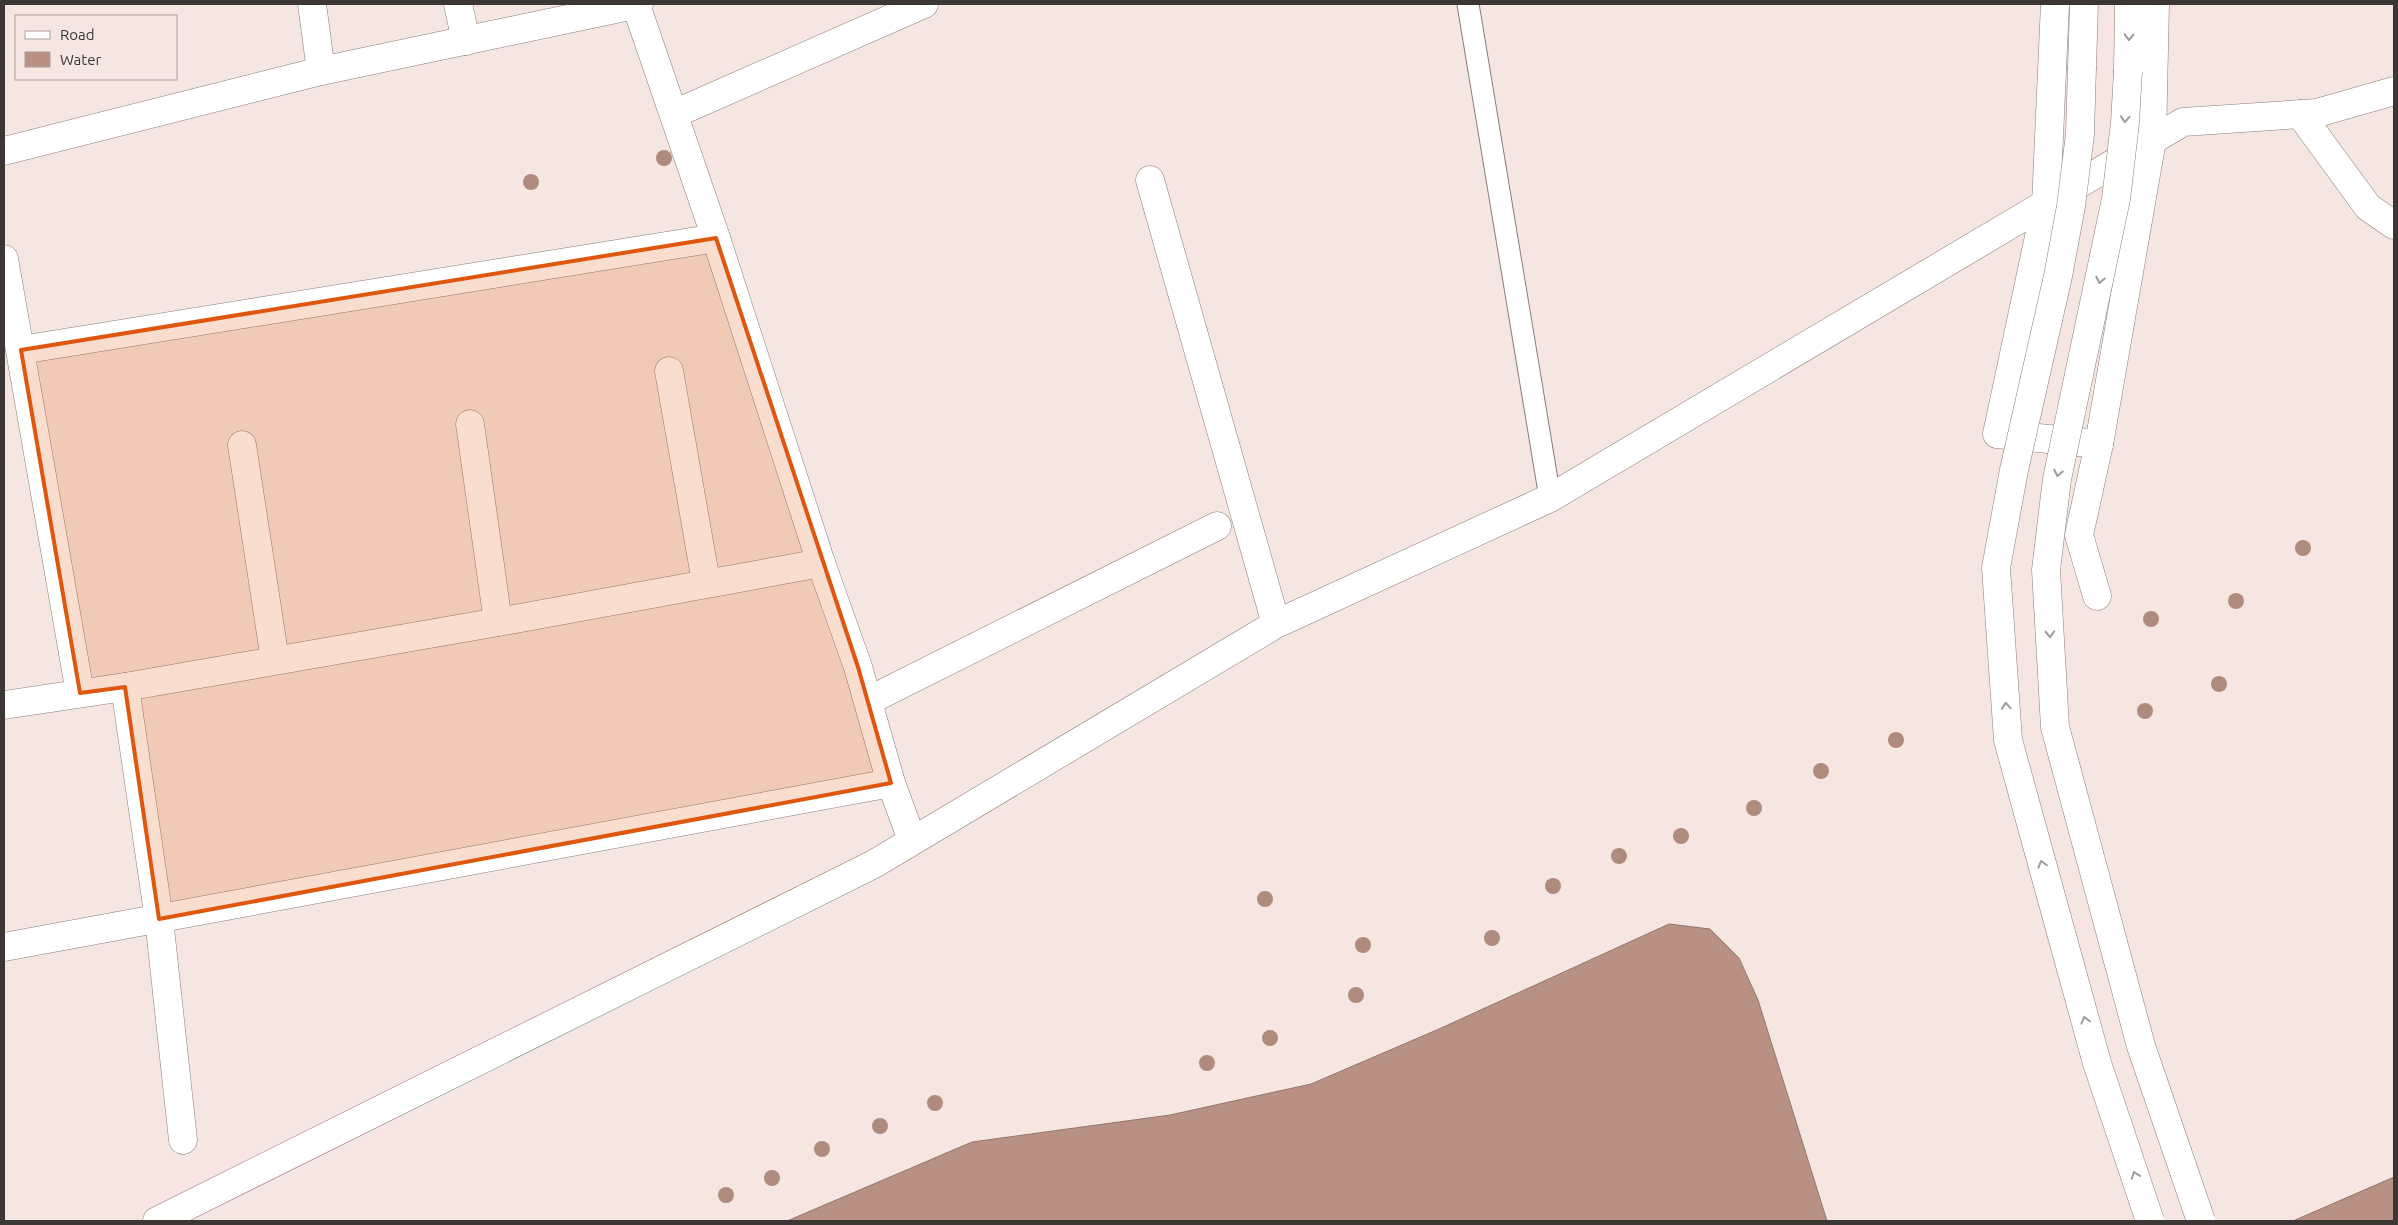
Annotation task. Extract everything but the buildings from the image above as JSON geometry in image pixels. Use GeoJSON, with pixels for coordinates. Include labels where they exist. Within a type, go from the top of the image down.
{"type":"FeatureCollection","features":[{"type":"Feature","properties":{"kind":"street"},"geometry":{"type":"LineString","coordinates":[[312,4],[321,71]]}},
{"type":"Feature","properties":{"kind":"street"},"geometry":{"type":"LineString","coordinates":[[458,4],[466,41]]}},
{"type":"Feature","properties":{"kind":"street"},"geometry":{"type":"LineString","coordinates":[[4,151],[321,71],[637,4],[716,238],[821,563],[858,667],[891,783],[912,840]]}},
{"type":"Feature","properties":{"kind":"street"},"geometry":{"type":"LineString","coordinates":[[674,114],[924,4]]}},
{"type":"Feature","properties":{"kind":"street"},"geometry":{"type":"LineString","coordinates":[[2055,4],[2046,204],[1997,434],[2099,444]]}},
{"type":"Feature","properties":{"kind":"street"},"geometry":{"type":"LineString","coordinates":[[2084,4],[2080,134],[2071,206],[2058,276],[2014,470],[1996,568],[2008,740],[2097,1063],[2150,1221]]}},
{"type":"Feature","properties":{"kind":"street"},"geometry":{"type":"LineString","coordinates":[[2129,4],[2128,71],[2116,199],[2057,479],[2046,570],[2055,726],[2141,1046],[2200,1221]]}},
{"type":"Feature","properties":{"kind":"street"},"geometry":{"type":"LineString","coordinates":[[2097,596],[2079,535],[2099,444],[2152,140],[2155,4]]}},
{"type":"Feature","properties":{"kind":"street"},"geometry":{"type":"LineString","coordinates":[[157,1221],[866,868],[1276,624],[1550,498],[2183,122],[2317,113],[2394,91]]}},
{"type":"Feature","properties":{"kind":"street"},"geometry":{"type":"LineString","coordinates":[[2300,114],[2368,207],[2394,225]]}},
{"type":"Feature","properties":{"kind":"street"},"geometry":{"type":"LineString","coordinates":[[1150,180],[1276,624]]}},
{"type":"Feature","properties":{"kind":"street"},"geometry":{"type":"LineString","coordinates":[[21,350],[716,238]]}},
{"type":"Feature","properties":{"kind":"street"},"geometry":{"type":"LineString","coordinates":[[4,258],[80,693]]}},
{"type":"Feature","properties":{"kind":"street"},"geometry":{"type":"LineString","coordinates":[[669,371],[706,582]]}},
{"type":"Feature","properties":{"kind":"street"},"geometry":{"type":"LineString","coordinates":[[470,424],[498,622]]}},
{"type":"Feature","properties":{"kind":"street"},"geometry":{"type":"LineString","coordinates":[[242,445],[275,660]]}},
{"type":"Feature","properties":{"kind":"street"},"geometry":{"type":"LineString","coordinates":[[868,701],[1217,526]]}},
{"type":"Feature","properties":{"kind":"street"},"geometry":{"type":"LineString","coordinates":[[4,705],[125,687],[821,563]]}},
{"type":"Feature","properties":{"kind":"street"},"geometry":{"type":"LineString","coordinates":[[125,687],[159,919],[184,1140]]}},
{"type":"Feature","properties":{"kind":"street"},"geometry":{"type":"LineString","coordinates":[[4,946],[891,783]]}},
{"type":"Feature","properties":{"kind":"lane"},"geometry":{"type":"LineString","coordinates":[[1468,4],[1550,498]]}},
{"type":"Feature","properties":{"kind":"highlighted area"},"geometry":{"type":"Polygon","coordinates":[[[716,238],[858,667],[891,783],[159,919],[125,687],[80,693],[21,350],[716,238]]]}},
{"type":"Feature","properties":{"kind":"water"},"geometry":{"type":"Polygon","coordinates":[[[1669,924],[1710,929],[1739,958],[1758,1000],[1827,1221],[787,1221],[972,1142],[1170,1115],[1311,1084],[1439,1029],[1669,924]]]}},
{"type":"Feature","properties":{"kind":"water"},"geometry":{"type":"Polygon","coordinates":[[[2394,1177],[2394,1221],[2293,1221],[2394,1177]]]}}]}
